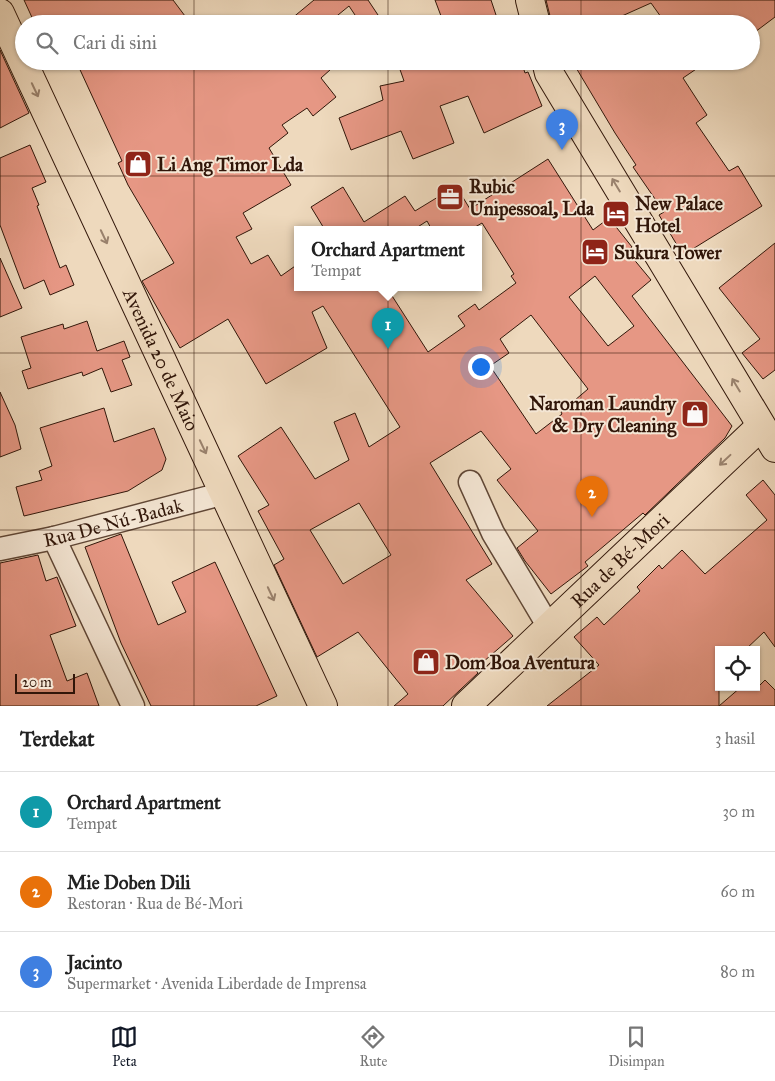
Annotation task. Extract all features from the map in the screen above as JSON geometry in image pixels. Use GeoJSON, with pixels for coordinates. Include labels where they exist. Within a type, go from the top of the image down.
{"type":"FeatureCollection","features":[{"type":"Feature","properties":{"kind":"main road"},"geometry":{"type":"LineString","coordinates":[[530,0],[534,15]]}},
{"type":"Feature","properties":{"kind":"main road","name":"Avenida 20 de Maio"},"geometry":{"type":"LineString","coordinates":[[0,13],[15,45]]}},
{"type":"Feature","properties":{"kind":"main road","name":"Avenida 20 de Maio"},"geometry":{"type":"LineString","coordinates":[[27,70],[323,706]]}},
{"type":"Feature","properties":{"kind":"main road"},"geometry":{"type":"LineString","coordinates":[[548,70],[770,429]]}},
{"type":"Feature","properties":{"kind":"main road","name":"Rua de Bé-Mori"},"geometry":{"type":"LineString","coordinates":[[466,706],[548,626],[770,429]]}},
{"type":"Feature","properties":{"kind":"street"},"geometry":{"type":"LineString","coordinates":[[470,482],[493,534],[548,626]]}},
{"type":"Feature","properties":{"kind":"street","name":"Rua De Nú-Badak"},"geometry":{"type":"LineString","coordinates":[[0,549],[54,538],[225,493]]}},
{"type":"Feature","properties":{"kind":"street"},"geometry":{"type":"LineString","coordinates":[[54,538],[133,706]]}},
{"type":"Feature","properties":{"kind":"building"},"geometry":{"type":"Polygon","coordinates":[[[24,0],[173,0],[184,15],[31,15],[24,0]]]}},
{"type":"Feature","properties":{"kind":"building"},"geometry":{"type":"Polygon","coordinates":[[[314,0],[368,0],[378,15],[355,15],[349,6],[338,15],[296,15],[314,0]]]}},
{"type":"Feature","properties":{"kind":"building"},"geometry":{"type":"Polygon","coordinates":[[[435,0],[491,0],[496,15],[441,15],[435,0]]]}},
{"type":"Feature","properties":{"kind":"building"},"geometry":{"type":"Polygon","coordinates":[[[546,0],[775,0],[775,17],[760,28],[760,15],[660,15],[651,3],[624,15],[550,15],[546,0]]]}},
{"type":"Feature","properties":{"kind":"building"},"geometry":{"type":"Polygon","coordinates":[[[0,50],[29,113],[0,128],[0,50]]]}},
{"type":"Feature","properties":{"kind":"building"},"geometry":{"type":"Polygon","coordinates":[[[80,70],[330,70],[321,78],[336,97],[313,116],[307,108],[282,125],[288,133],[269,148],[291,185],[243,213],[252,229],[236,237],[251,264],[268,255],[281,276],[294,267],[294,291],[389,291],[428,352],[465,326],[458,316],[475,304],[479,310],[516,283],[511,276],[514,274],[482,223],[477,226],[430,226],[427,221],[419,226],[323,226],[311,207],[343,187],[364,222],[405,196],[415,211],[456,186],[470,209],[548,159],[593,230],[609,218],[632,247],[627,251],[651,280],[632,296],[732,426],[725,438],[645,515],[643,513],[585,562],[588,566],[551,594],[517,548],[538,531],[497,480],[511,469],[481,431],[430,463],[492,564],[466,580],[513,636],[475,669],[478,673],[443,706],[394,706],[408,694],[358,632],[317,657],[274,565],[284,559],[258,511],[269,505],[238,456],[281,427],[315,479],[349,460],[334,422],[355,413],[369,447],[400,427],[323,306],[312,312],[327,348],[266,384],[228,319],[180,348],[142,281],[174,263],[128,185],[118,163],[122,161],[80,70]],[[595,276],[569,297],[608,346],[634,326],[595,276]],[[531,315],[500,339],[509,353],[490,366],[536,434],[562,414],[561,412],[588,389],[531,315]],[[359,503],[310,530],[343,584],[391,555],[359,503]]]}},
{"type":"Feature","properties":{"kind":"building"},"geometry":{"type":"Polygon","coordinates":[[[400,70],[524,70],[525,73],[528,72],[542,106],[484,133],[468,96],[440,106],[454,143],[413,159],[401,131],[351,150],[339,118],[383,100],[380,86],[404,81],[400,70]]]}},
{"type":"Feature","properties":{"kind":"building"},"geometry":{"type":"Polygon","coordinates":[[[577,70],[695,70],[683,78],[707,115],[696,123],[729,171],[738,166],[762,206],[683,255],[659,215],[664,212],[633,167],[636,165],[577,70]]]}},
{"type":"Feature","properties":{"kind":"building"},"geometry":{"type":"Polygon","coordinates":[[[30,145],[46,182],[32,188],[39,205],[37,206],[60,268],[66,265],[74,285],[50,295],[44,280],[24,289],[0,225],[0,158],[30,145]]]}},
{"type":"Feature","properties":{"kind":"building"},"geometry":{"type":"Polygon","coordinates":[[[775,243],[775,370],[763,379],[742,353],[760,339],[719,288],[775,243]]]}},
{"type":"Feature","properties":{"kind":"building"},"geometry":{"type":"Polygon","coordinates":[[[0,258],[22,308],[0,317],[0,258]]]}},
{"type":"Feature","properties":{"kind":"building"},"geometry":{"type":"Polygon","coordinates":[[[87,321],[97,351],[124,341],[130,357],[122,360],[132,385],[111,392],[102,368],[83,376],[82,372],[28,389],[22,371],[31,368],[21,337],[63,324],[64,329],[87,321]]]}},
{"type":"Feature","properties":{"kind":"building"},"geometry":{"type":"Polygon","coordinates":[[[0,392],[15,425],[21,449],[0,457],[0,392]]]}},
{"type":"Feature","properties":{"kind":"building"},"geometry":{"type":"Polygon","coordinates":[[[104,408],[114,442],[154,428],[166,459],[162,470],[128,491],[24,516],[16,487],[42,480],[39,471],[52,466],[40,428],[104,408]]]}},
{"type":"Feature","properties":{"kind":"building"},"geometry":{"type":"Polygon","coordinates":[[[763,480],[775,495],[775,647],[764,632],[749,646],[715,646],[715,691],[719,691],[719,706],[547,706],[599,665],[574,637],[597,617],[604,625],[640,591],[637,587],[659,565],[662,569],[682,550],[705,574],[767,520],[746,495],[763,480]]]}},
{"type":"Feature","properties":{"kind":"building"},"geometry":{"type":"Polygon","coordinates":[[[121,534],[158,625],[186,612],[172,582],[215,562],[277,696],[256,706],[151,706],[121,643],[85,547],[121,534]]]}},
{"type":"Feature","properties":{"kind":"building"},"geometry":{"type":"Polygon","coordinates":[[[38,555],[46,581],[57,577],[76,626],[50,635],[67,681],[87,673],[99,706],[0,706],[0,563],[38,555]]]}},
{"type":"Feature","properties":{"kind":"building"},"geometry":{"type":"Polygon","coordinates":[[[765,680],[775,690],[775,706],[719,706],[736,691],[760,691],[760,685],[765,680]]]}},
{"type":"Feature","properties":{"kind":"place","name":"Jacinto"},"geometry":{"type":"Point","coordinates":[562,150]}},
{"type":"Feature","properties":{"kind":"place","name":"Li Ang Timor Lda"},"geometry":{"type":"Point","coordinates":[138,164]}},
{"type":"Feature","properties":{"kind":"place","name":"Rubic Unipessoal, Lda"},"geometry":{"type":"Point","coordinates":[450,197]}},
{"type":"Feature","properties":{"kind":"place","name":"New Palace Hotel"},"geometry":{"type":"Point","coordinates":[616,214]}},
{"type":"Feature","properties":{"kind":"place","name":"Sukura Tower"},"geometry":{"type":"Point","coordinates":[595,252]}},
{"type":"Feature","properties":{"kind":"place","name":"Orchard Apartment"},"geometry":{"type":"Point","coordinates":[388,349]}},
{"type":"Feature","properties":{"kind":"place","name":"Naroman Laundry & Dry Cleaning"},"geometry":{"type":"Point","coordinates":[695,414]}},
{"type":"Feature","properties":{"kind":"place","name":"Mie Doben Dili"},"geometry":{"type":"Point","coordinates":[592,517]}},
{"type":"Feature","properties":{"kind":"place","name":"Dom Boa Aventura"},"geometry":{"type":"Point","coordinates":[426,662]}}]}
